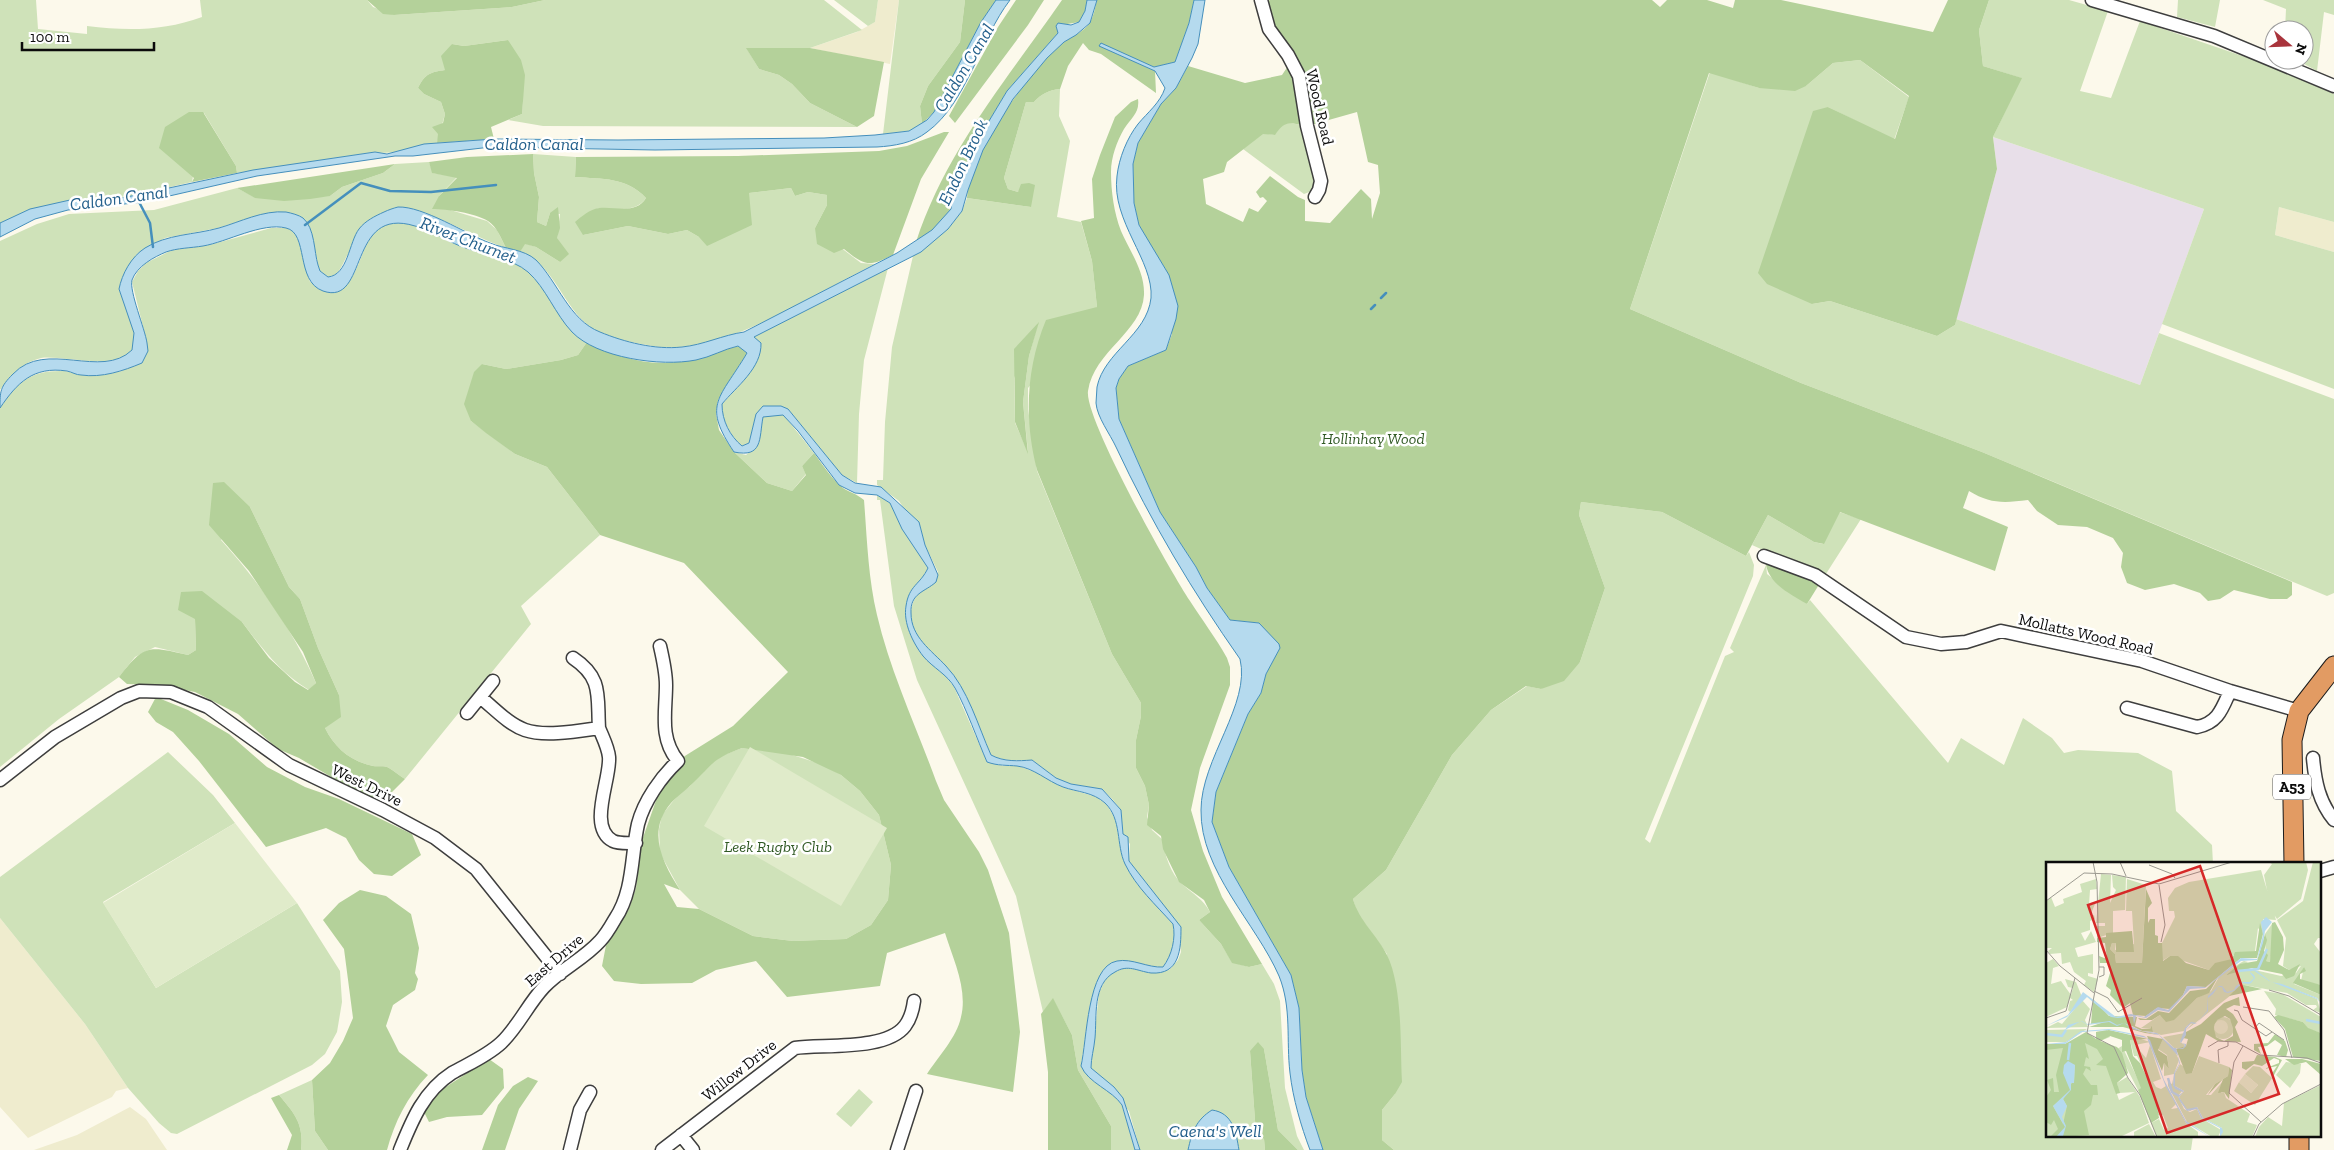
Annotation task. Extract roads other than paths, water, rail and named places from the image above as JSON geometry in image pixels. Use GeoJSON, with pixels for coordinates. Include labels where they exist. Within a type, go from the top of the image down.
{"type":"FeatureCollection","features":[{"type":"Feature","properties":{"kind":"highway","name":"A53"},"geometry":{"type":"LineString","coordinates":[[2294,862],[2292,740],[2299,711],[2334,666]]}},
{"type":"Feature","properties":{"kind":"street","name":"Wood Road"},"geometry":{"type":"LineString","coordinates":[[1261,0],[1268,29],[1288,54],[1299,76],[1307,126],[1321,181],[1315,197]]}},
{"type":"Feature","properties":{"kind":"street"},"geometry":{"type":"LineString","coordinates":[[2092,0],[2214,36],[2334,86]]}},
{"type":"Feature","properties":{"kind":"street","name":"Mollatts Wood Road"},"geometry":{"type":"LineString","coordinates":[[1764,556],[1815,575],[1906,638],[1941,644],[1966,642],[2000,631],[2142,661],[2230,691],[2299,711]]}},
{"type":"Feature","properties":{"kind":"street","name":"East Drive"},"geometry":{"type":"LineString","coordinates":[[400,1150],[410,1124],[425,1097],[450,1075],[499,1045],[512,1032],[532,1000],[600,941],[617,917],[626,894],[638,825],[643,810],[666,772],[678,761],[672,753],[665,734],[666,684],[660,646]]}},
{"type":"Feature","properties":{"kind":"street"},"geometry":{"type":"LineString","coordinates":[[573,658],[589,670],[596,683],[599,728],[609,758],[601,819],[605,834],[614,842],[636,843]]}},
{"type":"Feature","properties":{"kind":"street"},"geometry":{"type":"LineString","coordinates":[[468,713],[493,681]]}},
{"type":"Feature","properties":{"kind":"street","name":"West Drive"},"geometry":{"type":"LineString","coordinates":[[0,780],[56,737],[121,698],[139,691],[171,692],[208,707],[289,765],[383,810],[434,838],[476,869],[560,974]]}},
{"type":"Feature","properties":{"kind":"street"},"geometry":{"type":"LineString","coordinates":[[2127,708],[2197,727],[2208,725],[2220,713],[2230,691]]}},
{"type":"Feature","properties":{"kind":"street"},"geometry":{"type":"LineString","coordinates":[[480,697],[524,730],[570,732],[599,728]]}},
{"type":"Feature","properties":{"kind":"street"},"geometry":{"type":"LineString","coordinates":[[2313,758],[2316,783],[2327,812],[2334,820]]}},
{"type":"Feature","properties":{"kind":"street","name":"Willow Drive"},"geometry":{"type":"LineString","coordinates":[[662,1150],[795,1048],[816,1045],[832,1047],[850,1046],[895,1035],[905,1026],[912,1013],[914,1001]]}},
{"type":"Feature","properties":{"kind":"street"},"geometry":{"type":"LineString","coordinates":[[897,1150],[916,1091]]}},
{"type":"Feature","properties":{"kind":"street"},"geometry":{"type":"LineString","coordinates":[[570,1150],[580,1110],[590,1092]]}},
{"type":"Feature","properties":{"kind":"street"},"geometry":{"type":"LineString","coordinates":[[681,1135],[693,1150]]}},
{"type":"Feature","properties":{"kind":"water","name":"Caldon Canal"},"geometry":{"type":"Polygon","coordinates":[[[996,0],[1010,0],[999,16],[953,105],[941,120],[922,136],[903,143],[877,147],[655,150],[491,147],[413,156],[395,156],[257,176],[143,202],[68,210],[35,219],[0,237],[0,223],[30,209],[70,200],[122,198],[253,170],[375,152],[387,154],[424,144],[494,139],[824,138],[909,131],[927,120],[934,112],[981,22],[996,0]]]}},
{"type":"Feature","properties":{"kind":"water","name":"River Churnet"},"geometry":{"type":"Polygon","coordinates":[[[1087,0],[1097,0],[1090,23],[1064,42],[1047,58],[1013,99],[983,150],[962,211],[948,229],[921,252],[754,337],[761,343],[757,361],[753,369],[722,404],[723,416],[728,428],[742,446],[749,443],[756,414],[763,406],[781,406],[788,409],[842,475],[855,483],[881,487],[919,522],[925,545],[938,575],[936,582],[919,594],[913,601],[911,613],[914,629],[923,642],[954,675],[972,708],[991,755],[1006,760],[1032,760],[1056,778],[1071,784],[1102,789],[1121,810],[1123,834],[1128,837],[1129,861],[1181,927],[1177,959],[1168,970],[1151,973],[1124,968],[1115,972],[1102,984],[1097,1002],[1091,1068],[1114,1087],[1123,1098],[1140,1150],[1135,1150],[1122,1105],[1094,1082],[1081,1066],[1087,1023],[1094,990],[1107,966],[1123,960],[1163,967],[1169,957],[1172,946],[1173,924],[1147,896],[1125,864],[1114,817],[1105,803],[1090,794],[1068,789],[1029,769],[987,762],[955,688],[923,656],[907,626],[905,612],[907,599],[928,568],[902,529],[890,503],[877,495],[855,493],[839,485],[798,431],[783,415],[763,417],[760,439],[755,449],[743,453],[734,452],[724,436],[717,413],[721,394],[747,353],[738,346],[707,357],[682,362],[648,361],[613,354],[583,341],[572,332],[534,278],[521,267],[514,263],[460,246],[427,230],[393,223],[378,230],[368,242],[347,285],[337,292],[323,291],[314,286],[309,278],[298,239],[293,232],[286,228],[277,227],[244,233],[212,244],[166,252],[151,259],[138,270],[132,280],[135,301],[148,351],[142,363],[120,371],[97,376],[79,375],[55,370],[35,374],[20,384],[0,408],[1,393],[5,382],[26,364],[41,360],[57,359],[89,362],[105,361],[119,358],[132,350],[134,333],[119,289],[128,266],[135,256],[145,248],[171,237],[219,228],[260,215],[277,212],[297,215],[307,222],[312,234],[320,271],[328,277],[335,275],[340,270],[359,229],[364,224],[391,209],[398,207],[408,208],[432,216],[490,243],[531,256],[544,269],[580,319],[609,336],[629,342],[672,348],[698,344],[744,332],[897,253],[932,230],[951,209],[953,196],[980,136],[1007,91],[1058,33],[1056,26],[1058,23],[1071,25],[1079,22],[1085,11],[1087,0]]]}},
{"type":"Feature","properties":{"kind":"water"},"geometry":{"type":"Polygon","coordinates":[[[1194,0],[1205,0],[1198,44],[1176,88],[1161,104],[1138,143],[1133,164],[1134,203],[1139,225],[1169,275],[1178,306],[1176,319],[1166,350],[1128,366],[1119,379],[1116,388],[1119,419],[1160,512],[1196,567],[1207,588],[1230,620],[1259,623],[1279,644],[1280,648],[1266,674],[1261,693],[1248,714],[1216,792],[1212,822],[1229,867],[1291,975],[1299,1008],[1302,1070],[1306,1097],[1323,1150],[1310,1150],[1295,1102],[1290,1073],[1286,1000],[1279,976],[1269,956],[1219,875],[1203,832],[1201,810],[1203,791],[1239,694],[1240,659],[1189,582],[1158,529],[1101,420],[1096,403],[1097,387],[1101,375],[1116,353],[1142,323],[1148,311],[1151,298],[1146,270],[1120,209],[1117,193],[1117,176],[1122,155],[1130,136],[1157,103],[1165,88],[1155,71],[1099,46],[1101,43],[1154,67],[1175,62],[1189,23],[1194,0]]]}},
{"type":"Feature","properties":{"kind":"water","name":"Caena's Well"},"geometry":{"type":"Polygon","coordinates":[[[1212,1110],[1225,1115],[1229,1119],[1235,1130],[1239,1150],[1188,1150],[1198,1122],[1212,1110]]]}},
{"type":"Feature","properties":{"kind":"waterway"},"geometry":{"type":"LineString","coordinates":[[305,225],[361,183],[390,191],[431,192],[496,185]]}},
{"type":"Feature","properties":{"kind":"waterway","name":"Caldon Canal"},"geometry":{"type":"LineString","coordinates":[[138,200],[150,223],[153,247]]}},
{"type":"Feature","properties":{"kind":"waterway"},"geometry":{"type":"LineString","coordinates":[[1381,298],[1386,293]]}},
{"type":"Feature","properties":{"kind":"waterway"},"geometry":{"type":"LineString","coordinates":[[1371,309],[1375,305]]}},
{"type":"Feature","properties":{"kind":"water label","name":"Endon Brook"},"geometry":{"type":"Point","coordinates":[963,162]}},
{"type":"Feature","properties":{"kind":"park label","name":"Hollinhay Wood"},"geometry":{"type":"Point","coordinates":[1373,438]}},
{"type":"Feature","properties":{"kind":"park label","name":"Leek Rugby Club"},"geometry":{"type":"Point","coordinates":[778,846]}}]}
